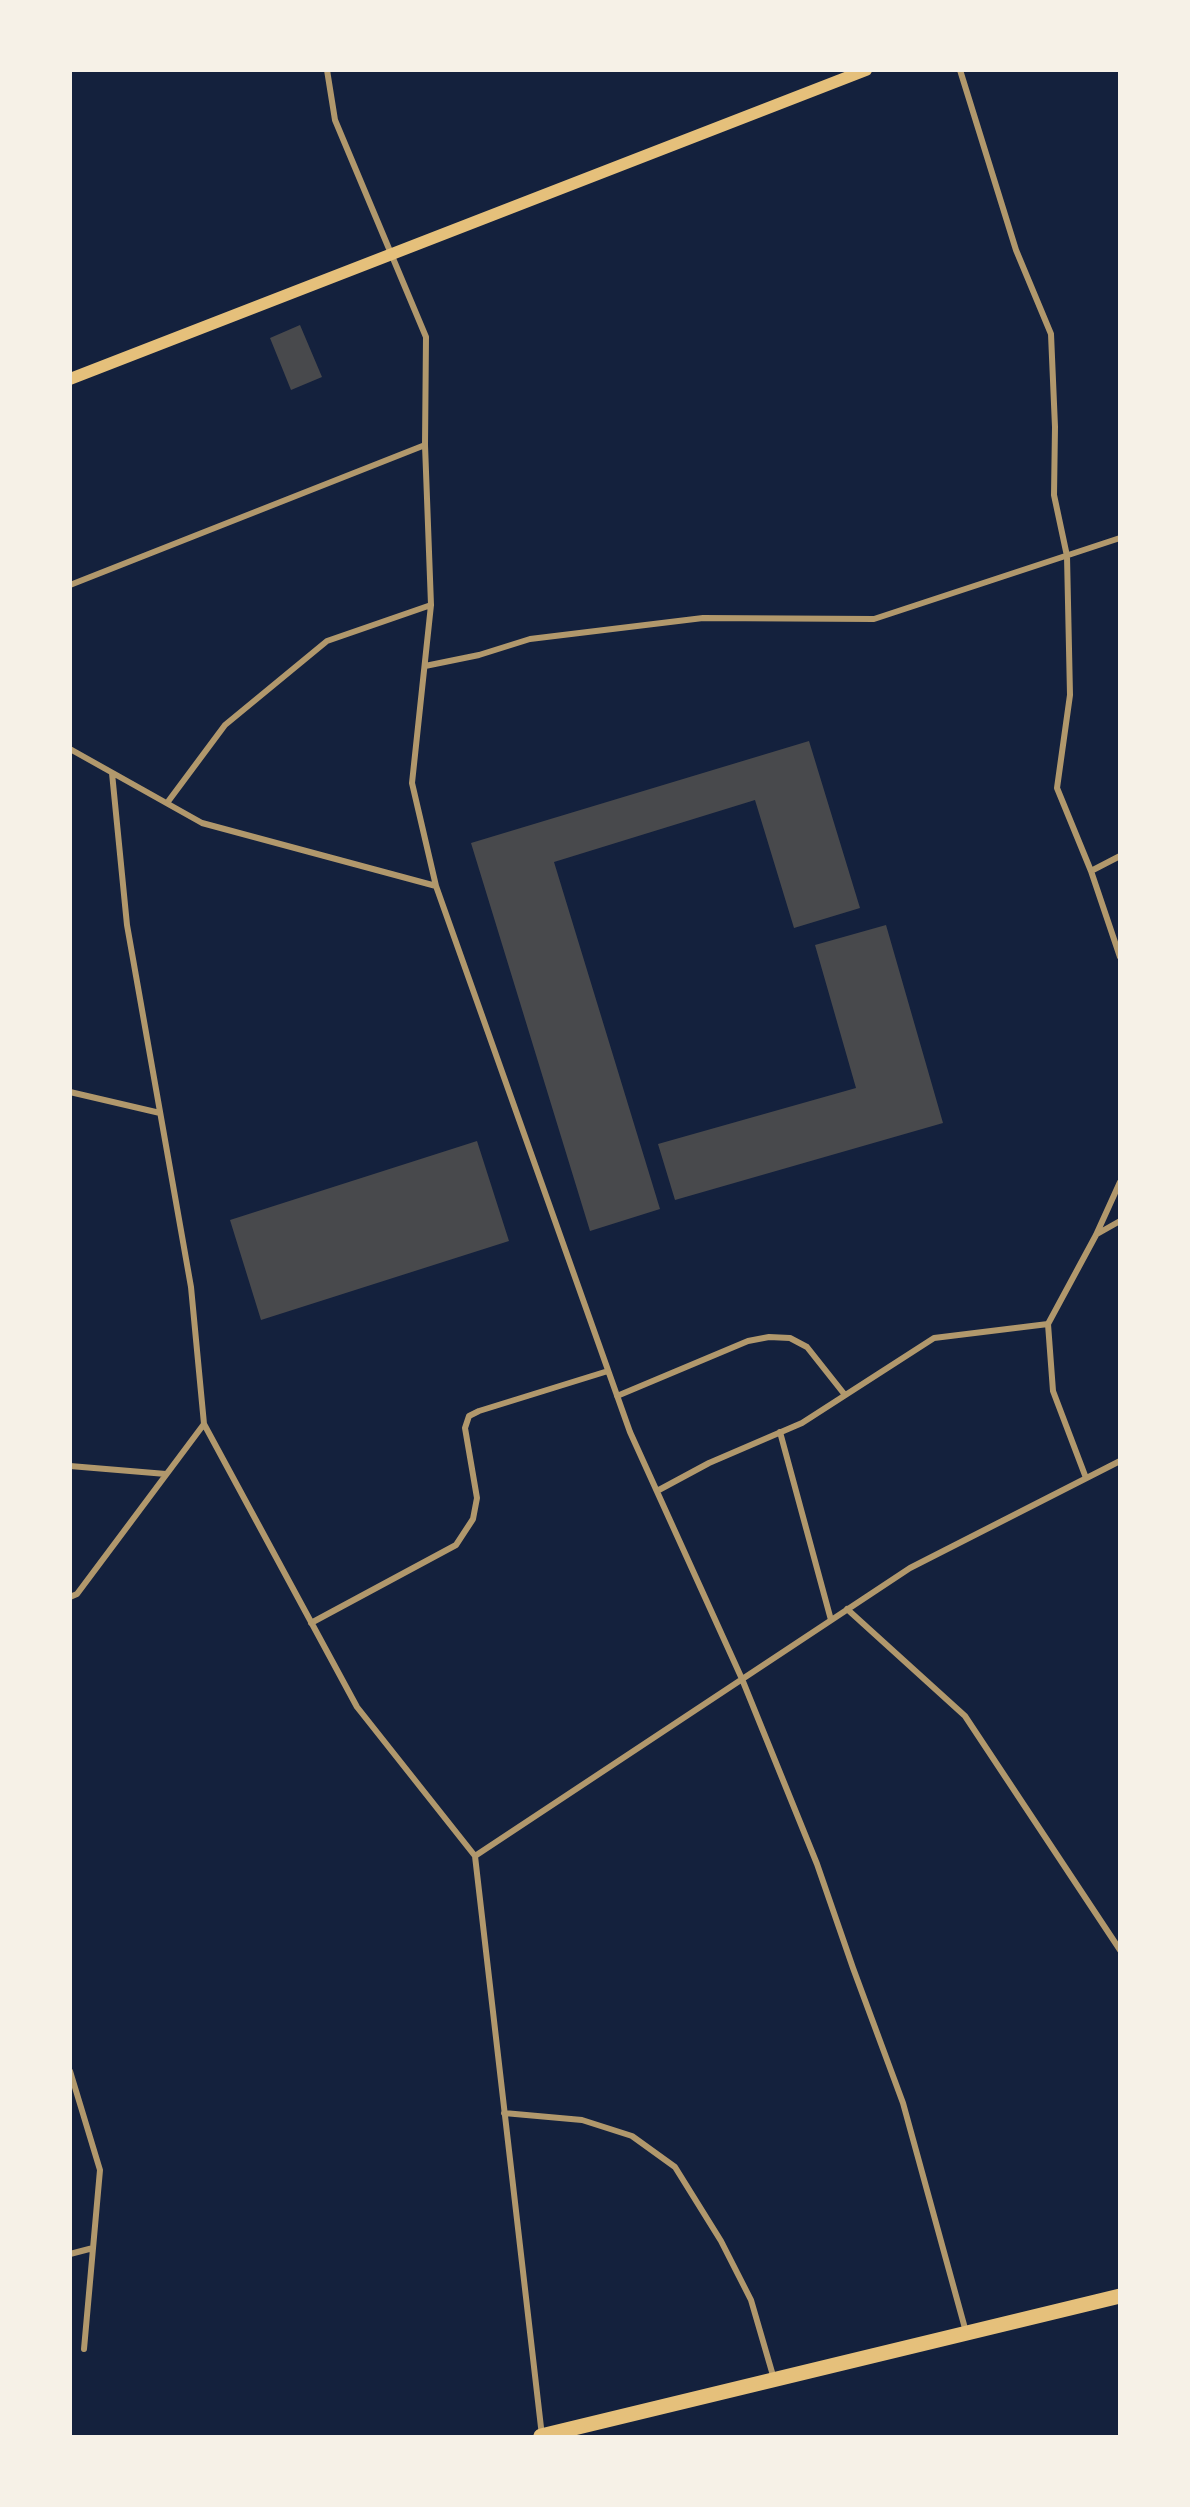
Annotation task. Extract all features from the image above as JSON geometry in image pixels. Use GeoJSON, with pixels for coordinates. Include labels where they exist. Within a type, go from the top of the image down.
{"type":"FeatureCollection","features":[{"type":"Feature","properties":{"kind":"main road"},"geometry":{"type":"LineString","coordinates":[[70,379],[866,70]]}},
{"type":"Feature","properties":{"kind":"main road"},"geometry":{"type":"LineString","coordinates":[[541,2436],[1119,2296]]}},
{"type":"Feature","properties":{"kind":"street"},"geometry":{"type":"LineString","coordinates":[[327,70],[335,120],[426,337],[425,445],[431,605],[412,783],[436,886],[630,1432],[742,1679],[817,1864],[903,2103],[966,2333]]}},
{"type":"Feature","properties":{"kind":"street"},"geometry":{"type":"LineString","coordinates":[[960,70],[1016,250],[1051,334],[1055,428],[1054,495],[1066,556],[1070,695],[1057,789],[1091,871],[1119,957]]}},
{"type":"Feature","properties":{"kind":"street"},"geometry":{"type":"LineString","coordinates":[[70,585],[425,445]]}},
{"type":"Feature","properties":{"kind":"street"},"geometry":{"type":"LineString","coordinates":[[425,666],[480,655],[530,639],[703,618],[874,619],[1119,538]]}},
{"type":"Feature","properties":{"kind":"street"},"geometry":{"type":"LineString","coordinates":[[166,803],[225,724],[327,641],[431,605]]}},
{"type":"Feature","properties":{"kind":"street"},"geometry":{"type":"LineString","coordinates":[[70,749],[201,823],[436,886]]}},
{"type":"Feature","properties":{"kind":"street"},"geometry":{"type":"LineString","coordinates":[[112,772],[127,925],[191,1287],[204,1424],[357,1707],[474,1856],[541,2436]]}},
{"type":"Feature","properties":{"kind":"street"},"geometry":{"type":"LineString","coordinates":[[1091,871],[1119,856]]}},
{"type":"Feature","properties":{"kind":"street"},"geometry":{"type":"LineString","coordinates":[[70,1092],[160,1113]]}},
{"type":"Feature","properties":{"kind":"street"},"geometry":{"type":"LineString","coordinates":[[1086,1478],[1053,1391],[1048,1324],[1095,1235],[1119,1182]]}},
{"type":"Feature","properties":{"kind":"street"},"geometry":{"type":"LineString","coordinates":[[1095,1235],[1119,1221]]}},
{"type":"Feature","properties":{"kind":"street"},"geometry":{"type":"LineString","coordinates":[[657,1491],[709,1463],[802,1422],[934,1338],[1048,1324]]}},
{"type":"Feature","properties":{"kind":"street"},"geometry":{"type":"LineString","coordinates":[[617,1396],[748,1341],[769,1337],[790,1338],[807,1347],[845,1395]]}},
{"type":"Feature","properties":{"kind":"street"},"geometry":{"type":"LineString","coordinates":[[311,1623],[456,1545],[473,1519],[477,1498],[465,1428],[469,1416],[608,1371]]}},
{"type":"Feature","properties":{"kind":"street"},"geometry":{"type":"LineString","coordinates":[[70,1597],[77,1594],[204,1424]]}},
{"type":"Feature","properties":{"kind":"street"},"geometry":{"type":"LineString","coordinates":[[780,1432],[831,1620]]}},
{"type":"Feature","properties":{"kind":"street"},"geometry":{"type":"LineString","coordinates":[[474,1856],[910,1568],[1119,1461]]}},
{"type":"Feature","properties":{"kind":"street"},"geometry":{"type":"LineString","coordinates":[[70,1466],[166,1474]]}},
{"type":"Feature","properties":{"kind":"street"},"geometry":{"type":"LineString","coordinates":[[848,1609],[965,1716],[1119,1950]]}},
{"type":"Feature","properties":{"kind":"street"},"geometry":{"type":"LineString","coordinates":[[70,2071],[99,2170],[84,2349]]}},
{"type":"Feature","properties":{"kind":"street"},"geometry":{"type":"LineString","coordinates":[[504,2113],[582,2120],[632,2136],[675,2167],[722,2241],[751,2300],[774,2380]]}},
{"type":"Feature","properties":{"kind":"street"},"geometry":{"type":"LineString","coordinates":[[70,2254],[93,2248]]}},
{"type":"Feature","properties":{"kind":"building"},"geometry":{"type":"Polygon","coordinates":[[[300,325],[322,377],[291,390],[270,338],[300,325]]]}},
{"type":"Feature","properties":{"kind":"building"},"geometry":{"type":"Polygon","coordinates":[[[809,741],[860,908],[794,928],[755,800],[554,862],[660,1209],[590,1231],[471,843],[809,741]]]}},
{"type":"Feature","properties":{"kind":"building"},"geometry":{"type":"Polygon","coordinates":[[[886,925],[943,1123],[675,1200],[658,1144],[856,1088],[815,945],[886,925]]]}},
{"type":"Feature","properties":{"kind":"building"},"geometry":{"type":"Polygon","coordinates":[[[477,1141],[509,1241],[261,1320],[230,1220],[477,1141]]]}}]}
